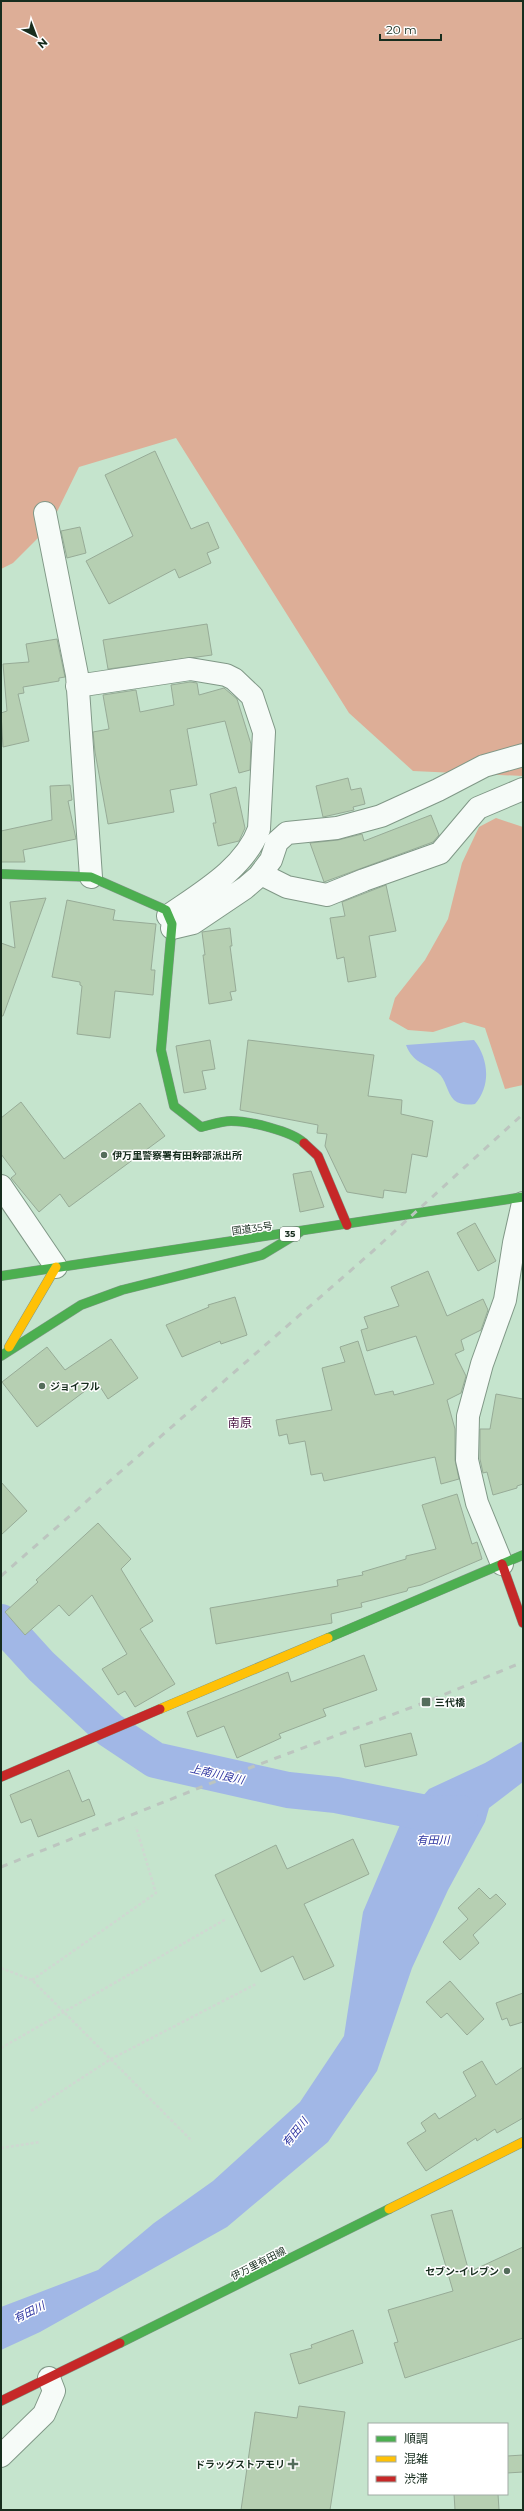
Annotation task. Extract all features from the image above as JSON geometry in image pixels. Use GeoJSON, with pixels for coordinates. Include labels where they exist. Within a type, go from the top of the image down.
{"type":"FeatureCollection","features":[{"type":"Feature","properties":{"kind":"main road"},"geometry":{"type":"LineString","coordinates":[[1,874],[90,877],[166,910],[170,922],[162,1050],[174,1106],[201,1127],[231,1121],[268,1128],[298,1137],[318,1156],[347,1225]]}},
{"type":"Feature","properties":{"kind":"main road","name":"国道35号"},"geometry":{"type":"LineString","coordinates":[[56,1267],[347,1225],[523,1197]]}},
{"type":"Feature","properties":{"kind":"main road"},"geometry":{"type":"LineString","coordinates":[[3,1354],[81,1305],[122,1290],[262,1255],[300,1232]]}},
{"type":"Feature","properties":{"kind":"main road"},"geometry":{"type":"LineString","coordinates":[[3,1354],[56,1267]]}},
{"type":"Feature","properties":{"kind":"main road","name":"35"},"geometry":{"type":"LineString","coordinates":[[1,1276],[56,1267]]}},
{"type":"Feature","properties":{"kind":"main road"},"geometry":{"type":"LineString","coordinates":[[1,1776],[523,1555]]}},
{"type":"Feature","properties":{"kind":"main road"},"geometry":{"type":"LineString","coordinates":[[502,1564],[523,1623]]}},
{"type":"Feature","properties":{"kind":"main road","name":"伊万里有田線"},"geometry":{"type":"LineString","coordinates":[[1,2401],[183,2314],[523,2142]]}},
{"type":"Feature","properties":{"kind":"street"},"geometry":{"type":"LineString","coordinates":[[45,513],[77,686],[90,877]]}},
{"type":"Feature","properties":{"kind":"street"},"geometry":{"type":"LineString","coordinates":[[77,686],[190,669],[226,675],[234,679],[252,696],[258,711],[264,732],[259,829],[256,840],[251,848],[170,922]]}},
{"type":"Feature","properties":{"kind":"street"},"geometry":{"type":"LineString","coordinates":[[170,922],[193,923],[245,888],[261,874],[271,860],[277,842],[287,833],[337,828],[381,816],[438,790],[484,766],[523,756]]}},
{"type":"Feature","properties":{"kind":"street"},"geometry":{"type":"LineString","coordinates":[[261,874],[287,887],[327,896],[364,880],[440,853],[478,808],[523,789]]}},
{"type":"Feature","properties":{"kind":"street"},"geometry":{"type":"LineString","coordinates":[[1,1186],[56,1267]]}},
{"type":"Feature","properties":{"kind":"street"},"geometry":{"type":"LineString","coordinates":[[502,1564],[477,1503],[468,1468],[468,1416],[482,1364],[505,1300],[514,1243],[523,1203]]}},
{"type":"Feature","properties":{"kind":"street"},"geometry":{"type":"LineString","coordinates":[[1,2456],[44,2414],[54,2391],[49,2378]]}},
{"type":"Feature","properties":{"kind":"path"},"geometry":{"type":"LineString","coordinates":[[32,1980],[156,1892],[136,1826]]}},
{"type":"Feature","properties":{"kind":"path"},"geometry":{"type":"LineString","coordinates":[[1,2048],[226,1919]]}},
{"type":"Feature","properties":{"kind":"path"},"geometry":{"type":"LineString","coordinates":[[1,1968],[32,1980],[192,2140]]}},
{"type":"Feature","properties":{"kind":"path"},"geometry":{"type":"LineString","coordinates":[[31,2111],[110,2059],[256,1984]]}},
{"type":"Feature","properties":{"kind":"path"},"geometry":{"type":"LineString","coordinates":[[1,2148],[40,2142]]}},
{"type":"Feature","properties":{"kind":"shaded area"},"geometry":{"type":"Polygon","coordinates":[[[1,1],[523,1],[523,776],[413,771],[349,713],[176,438],[79,467],[50,526],[13,563],[1,569],[1,1]]]}},
{"type":"Feature","properties":{"kind":"shaded area"},"geometry":{"type":"Polygon","coordinates":[[[496,818],[523,827],[523,1085],[505,1089],[485,1028],[464,1022],[433,1032],[408,1030],[389,1019],[395,998],[425,960],[448,919],[462,863],[479,827],[496,818]]]}},
{"type":"Feature","properties":{"kind":"water"},"geometry":{"type":"Polygon","coordinates":[[[474,1040],[483,1055],[486,1072],[484,1089],[475,1104],[461,1104],[456,1102],[441,1076],[412,1056],[406,1045],[474,1040]]]}},
{"type":"Feature","properties":{"kind":"water","name":"有田川"},"geometry":{"type":"Polygon","coordinates":[[[523,1741],[523,1782],[489,1808],[485,1822],[448,1890],[412,1968],[377,2071],[328,2142],[227,2227],[40,2332],[1,2350],[1,2307],[98,2270],[154,2223],[213,2181],[300,2102],[344,2036],[363,1912],[402,1820],[429,1789],[485,1763],[523,1741]]]}},
{"type":"Feature","properties":{"kind":"building"},"geometry":{"type":"Polygon","coordinates":[[[155,451],[191,529],[208,522],[219,548],[207,553],[211,563],[179,578],[175,569],[109,604],[86,561],[133,536],[105,475],[155,451]]]}},
{"type":"Feature","properties":{"kind":"building"},"geometry":{"type":"Polygon","coordinates":[[[80,527],[86,553],[67,558],[61,531],[80,527]]]}},
{"type":"Feature","properties":{"kind":"building"},"geometry":{"type":"Polygon","coordinates":[[[207,624],[212,655],[108,669],[103,640],[207,624]]]}},
{"type":"Feature","properties":{"kind":"building"},"geometry":{"type":"Polygon","coordinates":[[[57,639],[65,677],[59,678],[59,681],[23,687],[24,693],[18,694],[29,741],[3,747],[1,713],[7,711],[3,664],[29,662],[26,644],[57,639]]]}},
{"type":"Feature","properties":{"kind":"building"},"geometry":{"type":"Polygon","coordinates":[[[190,682],[197,683],[199,695],[224,688],[237,699],[251,744],[250,770],[239,773],[225,721],[187,729],[197,785],[170,790],[174,812],[108,824],[95,752],[93,732],[109,729],[103,695],[136,690],[140,712],[174,705],[171,685],[190,682]]]}},
{"type":"Feature","properties":{"kind":"building"},"geometry":{"type":"Polygon","coordinates":[[[348,778],[351,790],[361,788],[365,804],[353,807],[354,810],[323,817],[316,786],[348,778]]]}},
{"type":"Feature","properties":{"kind":"building"},"geometry":{"type":"Polygon","coordinates":[[[70,785],[72,800],[68,801],[76,839],[23,850],[25,862],[1,862],[1,831],[52,820],[50,786],[70,785]]]}},
{"type":"Feature","properties":{"kind":"building"},"geometry":{"type":"Polygon","coordinates":[[[236,787],[245,828],[239,841],[218,846],[213,823],[216,823],[210,794],[236,787]]]}},
{"type":"Feature","properties":{"kind":"building"},"geometry":{"type":"Polygon","coordinates":[[[431,815],[439,835],[433,842],[324,882],[310,843],[338,840],[362,834],[364,841],[431,815]]]}},
{"type":"Feature","properties":{"kind":"building"},"geometry":{"type":"Polygon","coordinates":[[[386,885],[396,931],[369,936],[376,977],[348,982],[344,957],[337,959],[330,918],[345,916],[342,902],[386,885]]]}},
{"type":"Feature","properties":{"kind":"building"},"geometry":{"type":"Polygon","coordinates":[[[46,898],[3,1016],[1,1016],[1,943],[15,948],[10,902],[46,898]]]}},
{"type":"Feature","properties":{"kind":"building"},"geometry":{"type":"Polygon","coordinates":[[[67,900],[115,910],[113,920],[156,924],[151,970],[155,970],[153,995],[115,991],[110,1038],[77,1034],[82,986],[80,985],[80,982],[52,977],[67,900]]]}},
{"type":"Feature","properties":{"kind":"building"},"geometry":{"type":"Polygon","coordinates":[[[230,928],[232,946],[230,946],[236,991],[230,992],[232,1000],[209,1004],[203,955],[205,955],[202,932],[230,928]]]}},
{"type":"Feature","properties":{"kind":"building"},"geometry":{"type":"Polygon","coordinates":[[[210,1040],[215,1069],[202,1071],[206,1089],[184,1093],[176,1046],[210,1040]]]}},
{"type":"Feature","properties":{"kind":"building"},"geometry":{"type":"Polygon","coordinates":[[[248,1040],[374,1055],[368,1096],[402,1100],[401,1114],[433,1121],[427,1157],[412,1154],[406,1193],[384,1190],[383,1198],[347,1192],[325,1146],[327,1134],[317,1133],[318,1125],[240,1110],[248,1040]]]}},
{"type":"Feature","properties":{"kind":"building"},"geometry":{"type":"Polygon","coordinates":[[[21,1102],[64,1159],[140,1103],[165,1136],[69,1207],[60,1194],[39,1212],[11,1178],[16,1174],[1,1154],[1,1118],[21,1102]]]}},
{"type":"Feature","properties":{"kind":"building"},"geometry":{"type":"Polygon","coordinates":[[[311,1171],[324,1207],[300,1212],[293,1174],[311,1171]]]}},
{"type":"Feature","properties":{"kind":"building"},"geometry":{"type":"Polygon","coordinates":[[[475,1223],[496,1261],[478,1271],[457,1233],[475,1223]]]}},
{"type":"Feature","properties":{"kind":"building"},"geometry":{"type":"Polygon","coordinates":[[[428,1271],[447,1316],[483,1299],[488,1310],[481,1330],[461,1340],[464,1350],[455,1354],[466,1376],[461,1393],[447,1400],[455,1429],[455,1460],[459,1479],[441,1484],[435,1457],[324,1481],[322,1473],[311,1475],[305,1441],[289,1444],[287,1434],[279,1436],[276,1420],[332,1410],[322,1368],[345,1362],[340,1347],[358,1341],[375,1395],[393,1391],[394,1395],[434,1384],[416,1336],[367,1351],[361,1330],[368,1328],[364,1317],[399,1306],[391,1287],[428,1271]]]}},
{"type":"Feature","properties":{"kind":"building"},"geometry":{"type":"Polygon","coordinates":[[[235,1297],[247,1335],[221,1344],[220,1341],[182,1357],[166,1325],[209,1307],[208,1305],[235,1297]]]}},
{"type":"Feature","properties":{"kind":"building"},"geometry":{"type":"Polygon","coordinates":[[[111,1339],[138,1378],[108,1399],[97,1382],[37,1427],[2,1382],[47,1347],[65,1370],[111,1339]]]}},
{"type":"Feature","properties":{"kind":"building"},"geometry":{"type":"Polygon","coordinates":[[[496,1394],[523,1399],[523,1484],[517,1486],[517,1488],[493,1495],[487,1472],[483,1473],[480,1459],[480,1429],[490,1429],[496,1394]]]}},
{"type":"Feature","properties":{"kind":"building"},"geometry":{"type":"Polygon","coordinates":[[[1,1482],[27,1511],[1,1535],[1,1482]]]}},
{"type":"Feature","properties":{"kind":"building"},"geometry":{"type":"Polygon","coordinates":[[[457,1494],[472,1544],[477,1542],[482,1559],[421,1585],[408,1588],[407,1591],[361,1603],[362,1607],[331,1614],[332,1623],[216,1644],[210,1608],[338,1586],[337,1580],[363,1575],[362,1572],[406,1559],[406,1556],[436,1549],[422,1505],[457,1494]]]}},
{"type":"Feature","properties":{"kind":"building"},"geometry":{"type":"Polygon","coordinates":[[[98,1523],[131,1559],[121,1569],[153,1621],[140,1629],[175,1684],[135,1707],[125,1691],[118,1695],[102,1669],[127,1654],[92,1595],[69,1616],[59,1605],[25,1635],[5,1612],[38,1582],[36,1580],[98,1523]]]}},
{"type":"Feature","properties":{"kind":"building"},"geometry":{"type":"Polygon","coordinates":[[[364,1655],[377,1690],[323,1709],[326,1716],[279,1734],[281,1738],[237,1758],[224,1726],[197,1737],[187,1712],[288,1672],[291,1682],[364,1655]]]}},
{"type":"Feature","properties":{"kind":"building"},"geometry":{"type":"Polygon","coordinates":[[[411,1733],[417,1755],[365,1767],[360,1745],[411,1733]]]}},
{"type":"Feature","properties":{"kind":"building"},"geometry":{"type":"Polygon","coordinates":[[[69,1770],[82,1802],[89,1799],[95,1815],[38,1837],[31,1819],[21,1823],[10,1795],[69,1770]]]}},
{"type":"Feature","properties":{"kind":"building"},"geometry":{"type":"Polygon","coordinates":[[[353,1839],[369,1874],[304,1904],[334,1966],[304,1980],[293,1956],[261,1972],[215,1875],[276,1845],[287,1869],[353,1839]]]}},
{"type":"Feature","properties":{"kind":"building"},"geometry":{"type":"Polygon","coordinates":[[[479,1888],[490,1899],[496,1894],[506,1904],[473,1935],[479,1943],[460,1960],[443,1942],[468,1919],[458,1908],[479,1888]]]}},
{"type":"Feature","properties":{"kind":"building"},"geometry":{"type":"Polygon","coordinates":[[[450,1981],[484,2019],[467,2035],[447,2013],[441,2018],[426,2002],[450,1981]]]}},
{"type":"Feature","properties":{"kind":"building"},"geometry":{"type":"Polygon","coordinates":[[[523,1993],[523,2022],[510,2026],[507,2018],[502,2020],[496,2003],[523,1993]]]}},
{"type":"Feature","properties":{"kind":"building"},"geometry":{"type":"Polygon","coordinates":[[[482,2061],[496,2085],[523,2067],[523,2118],[497,2133],[495,2129],[477,2141],[476,2138],[426,2171],[407,2143],[426,2131],[421,2123],[435,2113],[439,2119],[476,2096],[463,2072],[482,2061]]]}},
{"type":"Feature","properties":{"kind":"building"},"geometry":{"type":"Polygon","coordinates":[[[452,2210],[469,2272],[523,2247],[523,2338],[405,2378],[394,2343],[398,2342],[388,2310],[453,2291],[431,2215],[452,2210]]]}},
{"type":"Feature","properties":{"kind":"building"},"geometry":{"type":"Polygon","coordinates":[[[353,2330],[363,2363],[299,2384],[290,2354],[312,2348],[311,2345],[353,2330]]]}},
{"type":"Feature","properties":{"kind":"building","name":"ドラッグストアモリ"},"geometry":{"type":"Polygon","coordinates":[[[299,2406],[345,2412],[330,2510],[241,2510],[255,2412],[297,2418],[299,2406]]]}},
{"type":"Feature","properties":{"kind":"building"},"geometry":{"type":"Polygon","coordinates":[[[523,2455],[523,2472],[508,2473],[508,2456],[523,2455]]]}},
{"type":"Feature","properties":{"kind":"building"},"geometry":{"type":"Polygon","coordinates":[[[454,2495],[498,2495],[499,2510],[455,2510],[454,2495]]]}},
{"type":"Feature","properties":{"kind":"waterway","name":"上南川良川"},"geometry":{"type":"LineString","coordinates":[[1,1622],[41,1666],[110,1730],[155,1760],[288,1790],[336,1795],[431,1814],[460,1813]]}},
{"type":"Feature","properties":{"kind":"railway"},"geometry":{"type":"LineString","coordinates":[[1,1576],[373,1251],[523,1114]]}},
{"type":"Feature","properties":{"kind":"railway"},"geometry":{"type":"LineString","coordinates":[[1,1867],[244,1770],[426,1702],[523,1662]]}},
{"type":"Feature","properties":{"kind":"traffic: fast"},"geometry":{"type":"LineString","coordinates":[[1,874],[91,877],[166,910],[172,924],[161,1050],[174,1106],[201,1127],[220,1122],[239,1121],[290,1134],[304,1143]]}},
{"type":"Feature","properties":{"kind":"traffic: fast"},"geometry":{"type":"LineString","coordinates":[[1,1276],[523,1197]]}},
{"type":"Feature","properties":{"kind":"traffic: fast"},"geometry":{"type":"LineString","coordinates":[[1,1356],[81,1305],[122,1290],[262,1255],[300,1232]]}},
{"type":"Feature","properties":{"kind":"traffic: fast"},"geometry":{"type":"LineString","coordinates":[[328,1638],[523,1555]]}},
{"type":"Feature","properties":{"kind":"traffic: fast"},"geometry":{"type":"LineString","coordinates":[[120,2343],[389,2209]]}},
{"type":"Feature","properties":{"kind":"traffic: slow"},"geometry":{"type":"LineString","coordinates":[[9,1347],[56,1267]]}},
{"type":"Feature","properties":{"kind":"traffic: slow"},"geometry":{"type":"LineString","coordinates":[[160,1709],[328,1638]]}},
{"type":"Feature","properties":{"kind":"traffic: slow"},"geometry":{"type":"LineString","coordinates":[[389,2209],[523,2142]]}},
{"type":"Feature","properties":{"kind":"traffic: jam"},"geometry":{"type":"LineString","coordinates":[[304,1143],[318,1156],[347,1225]]}},
{"type":"Feature","properties":{"kind":"traffic: jam"},"geometry":{"type":"LineString","coordinates":[[502,1564],[523,1623]]}},
{"type":"Feature","properties":{"kind":"traffic: jam"},"geometry":{"type":"LineString","coordinates":[[1,1777],[160,1709]]}},
{"type":"Feature","properties":{"kind":"traffic: jam"},"geometry":{"type":"LineString","coordinates":[[1,2401],[120,2343]]}},
{"type":"Feature","properties":{"kind":"place","name":"伊万里警察署有田幹部派出所"},"geometry":{"type":"Point","coordinates":[104,1155]}},
{"type":"Feature","properties":{"kind":"place","name":"ジョイフル"},"geometry":{"type":"Point","coordinates":[42,1386]}},
{"type":"Feature","properties":{"kind":"place","name":"三代橋"},"geometry":{"type":"Point","coordinates":[426,1702]}},
{"type":"Feature","properties":{"kind":"place","name":"セブン-イレブン"},"geometry":{"type":"Point","coordinates":[507,2271]}},
{"type":"Feature","properties":{"kind":"place","name":"ドラッグストアモリ"},"geometry":{"type":"Point","coordinates":[293,2464]}},
{"type":"Feature","properties":{"kind":"district","name":"南原"},"geometry":{"type":"Point","coordinates":[240,1423]}}]}
